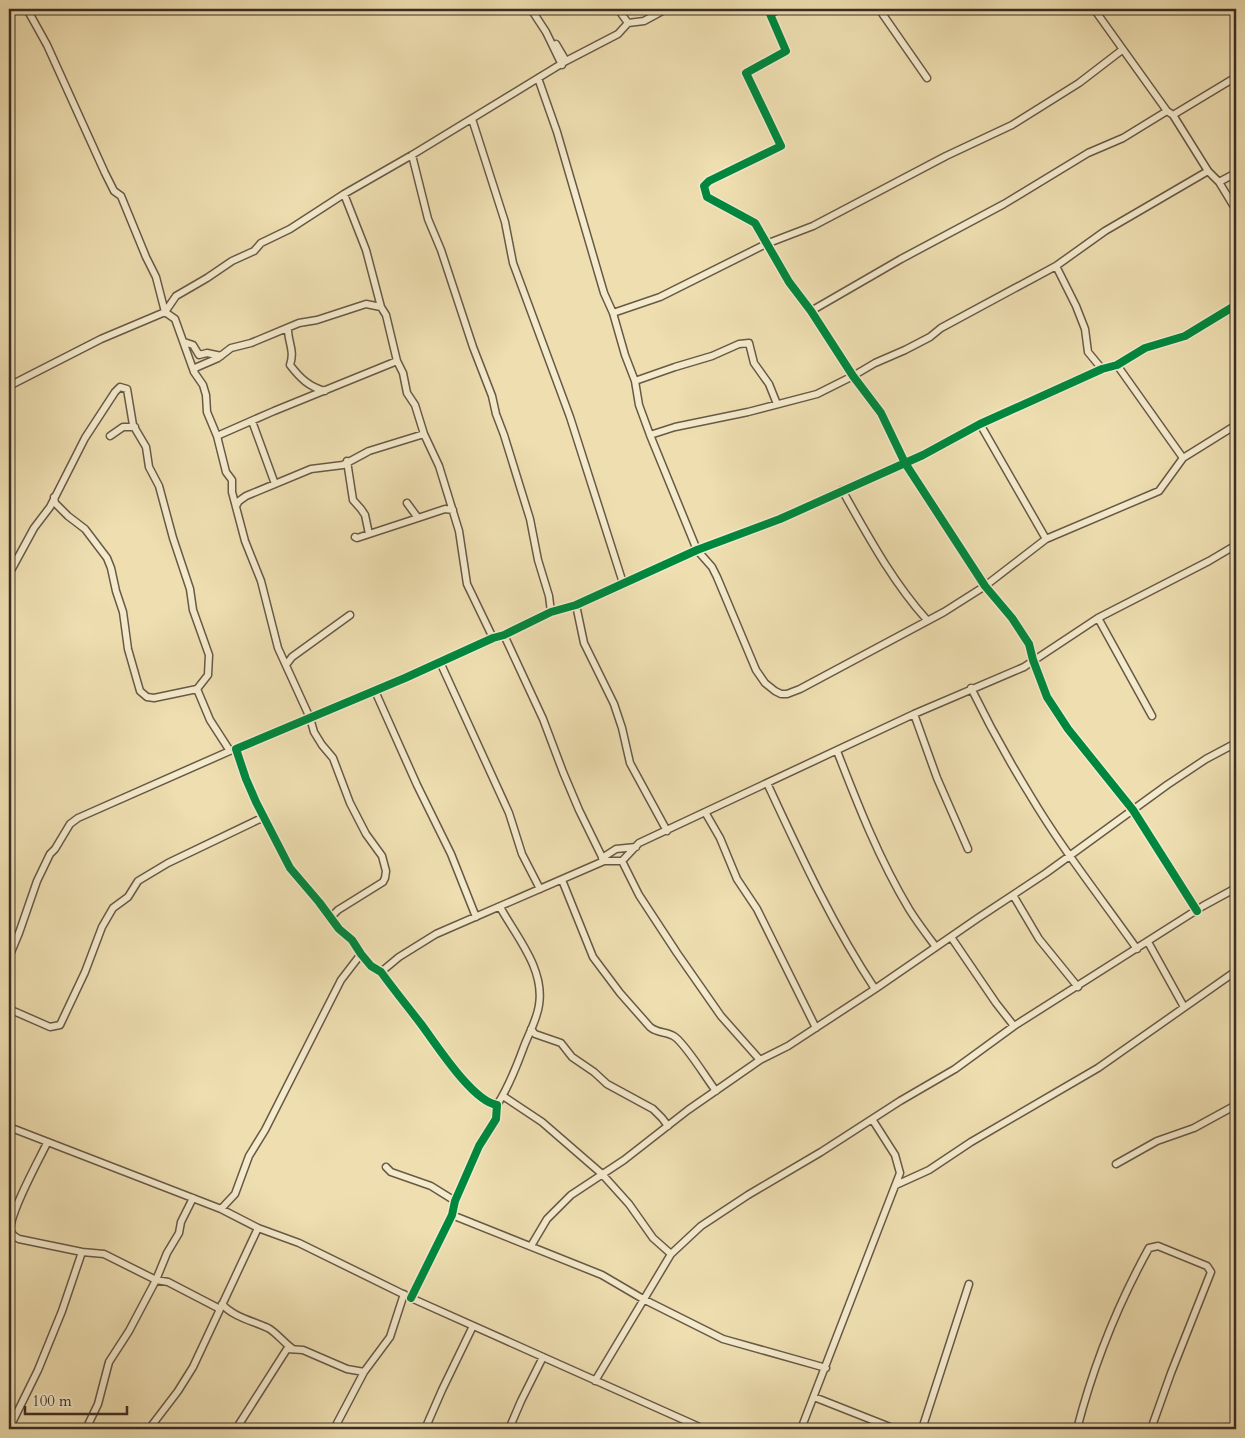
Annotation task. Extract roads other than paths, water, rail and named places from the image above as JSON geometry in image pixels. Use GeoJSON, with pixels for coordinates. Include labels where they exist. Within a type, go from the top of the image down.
{"type":"FeatureCollection","features":[{"type":"Feature","properties":{"kind":"street"},"geometry":{"type":"LineString","coordinates":[[27,9],[47,45],[114,191],[121,196],[156,277],[165,312],[175,319],[194,372],[203,385],[206,395],[207,412],[217,436],[226,472],[232,480],[232,492],[246,541],[261,582],[278,648],[310,718],[314,732],[336,765],[350,803],[366,834],[379,851],[386,871],[383,882],[338,910],[330,918]]}},
{"type":"Feature","properties":{"kind":"street"},"geometry":{"type":"LineString","coordinates":[[533,9],[564,63]]}},
{"type":"Feature","properties":{"kind":"street"},"geometry":{"type":"LineString","coordinates":[[618,9],[628,23]]}},
{"type":"Feature","properties":{"kind":"street"},"geometry":{"type":"LineString","coordinates":[[9,386],[101,339],[165,312],[176,296],[208,278],[232,261],[254,251],[261,243],[290,229],[344,194],[538,78],[618,34],[628,23],[644,21],[666,9]]}},
{"type":"Feature","properties":{"kind":"street"},"geometry":{"type":"LineString","coordinates":[[782,9],[770,14],[786,51],[746,73],[781,146],[709,181],[704,186],[707,197],[755,223],[789,282],[811,311],[853,376],[881,413],[904,463],[985,586],[1012,618],[1029,644],[1033,660],[1048,697],[1068,729],[1133,810],[1197,911]]}},
{"type":"Feature","properties":{"kind":"street"},"geometry":{"type":"LineString","coordinates":[[879,9],[927,78]]}},
{"type":"Feature","properties":{"kind":"street"},"geometry":{"type":"LineString","coordinates":[[1094,9],[1122,50],[1170,113],[1208,171],[1219,182],[1236,210]]}},
{"type":"Feature","properties":{"kind":"street"},"geometry":{"type":"LineString","coordinates":[[614,313],[660,297],[766,244],[814,226],[946,156],[1012,125],[1079,84],[1122,50]]}},
{"type":"Feature","properties":{"kind":"street"},"geometry":{"type":"LineString","coordinates":[[811,311],[901,259],[1012,199],[1088,154],[1123,138],[1236,77]]}},
{"type":"Feature","properties":{"kind":"street"},"geometry":{"type":"LineString","coordinates":[[538,78],[557,132],[604,293],[614,313],[625,355],[635,382],[639,404],[650,435],[697,550],[712,567],[717,577],[756,670],[765,684],[775,692],[787,694],[800,689],[881,647],[926,620],[944,612],[985,586],[1046,540],[1159,491],[1184,458],[1236,425]]}},
{"type":"Feature","properties":{"kind":"street"},"geometry":{"type":"LineString","coordinates":[[472,119],[505,222],[513,263],[570,417],[623,583]]}},
{"type":"Feature","properties":{"kind":"street"},"geometry":{"type":"LineString","coordinates":[[412,155],[428,219],[441,250],[472,347],[492,396],[530,519],[538,560],[549,596],[551,612]]}},
{"type":"Feature","properties":{"kind":"street"},"geometry":{"type":"LineString","coordinates":[[650,435],[675,427],[748,412],[817,394],[853,376],[875,362],[930,337],[941,328],[1056,266],[1112,227],[1208,171]]}},
{"type":"Feature","properties":{"kind":"street"},"geometry":{"type":"LineString","coordinates":[[1219,182],[1236,173]]}},
{"type":"Feature","properties":{"kind":"street"},"geometry":{"type":"LineString","coordinates":[[344,194],[366,250],[381,307],[386,315],[397,361],[403,373],[407,393],[415,405],[424,434],[439,466],[453,510],[459,531],[468,584],[493,638]]}},
{"type":"Feature","properties":{"kind":"street"},"geometry":{"type":"LineString","coordinates":[[1056,266],[1085,329],[1088,352],[1102,369]]}},
{"type":"Feature","properties":{"kind":"street"},"geometry":{"type":"LineString","coordinates":[[194,372],[195,368],[221,356],[231,348],[242,346],[300,323],[317,320],[366,304],[381,307]]}},
{"type":"Feature","properties":{"kind":"street"},"geometry":{"type":"LineString","coordinates":[[9,957],[37,881],[50,854],[55,850],[70,824],[78,818],[233,750],[375,691],[493,638],[504,635],[551,612],[576,605],[697,550],[780,519],[924,455],[980,424],[1102,369],[1117,365],[1146,348],[1185,336],[1236,305]]}},
{"type":"Feature","properties":{"kind":"street"},"geometry":{"type":"LineString","coordinates":[[288,329],[288,337],[293,352],[290,366],[300,379],[316,389],[325,391]]}},
{"type":"Feature","properties":{"kind":"street"},"geometry":{"type":"LineString","coordinates":[[184,342],[193,345],[199,355],[207,353],[221,356]]}},
{"type":"Feature","properties":{"kind":"street"},"geometry":{"type":"LineString","coordinates":[[635,382],[712,356],[739,344],[749,343],[754,363],[769,384],[777,404]]}},
{"type":"Feature","properties":{"kind":"street"},"geometry":{"type":"LineString","coordinates":[[217,436],[397,361]]}},
{"type":"Feature","properties":{"kind":"street"},"geometry":{"type":"LineString","coordinates":[[1117,365],[1142,403],[1184,458]]}},
{"type":"Feature","properties":{"kind":"street"},"geometry":{"type":"LineString","coordinates":[[9,574],[34,528],[54,497],[85,438],[120,387],[127,389],[133,425],[146,447],[149,467],[159,486],[173,538],[190,589],[193,610],[209,655],[208,674],[197,689],[154,698],[147,697],[140,691],[128,649],[123,612],[107,558],[85,529],[55,503],[54,497]]}},
{"type":"Feature","properties":{"kind":"street"},"geometry":{"type":"LineString","coordinates":[[252,421],[275,484]]}},
{"type":"Feature","properties":{"kind":"street"},"geometry":{"type":"LineString","coordinates":[[980,424],[1046,540]]}},
{"type":"Feature","properties":{"kind":"street"},"geometry":{"type":"LineString","coordinates":[[110,436],[123,427],[135,427]]}},
{"type":"Feature","properties":{"kind":"street"},"geometry":{"type":"LineString","coordinates":[[236,506],[246,496],[311,469],[337,466],[369,451],[424,434]]}},
{"type":"Feature","properties":{"kind":"street"},"geometry":{"type":"LineString","coordinates":[[348,461],[353,500],[364,515],[369,534]]}},
{"type":"Feature","properties":{"kind":"street"},"geometry":{"type":"LineString","coordinates":[[842,490],[882,561],[907,598],[926,620]]}},
{"type":"Feature","properties":{"kind":"street"},"geometry":{"type":"LineString","coordinates":[[407,503],[418,518]]}},
{"type":"Feature","properties":{"kind":"street"},"geometry":{"type":"LineString","coordinates":[[355,537],[445,510],[453,510]]}},
{"type":"Feature","properties":{"kind":"street"},"geometry":{"type":"LineString","coordinates":[[622,861],[639,844],[705,812],[971,688],[1024,667],[1098,618],[1209,561],[1236,545]]}},
{"type":"Feature","properties":{"kind":"street"},"geometry":{"type":"LineString","coordinates":[[576,605],[584,643],[614,704],[630,763],[667,831]]}},
{"type":"Feature","properties":{"kind":"street"},"geometry":{"type":"LineString","coordinates":[[286,665],[292,657],[350,615]]}},
{"type":"Feature","properties":{"kind":"street"},"geometry":{"type":"LineString","coordinates":[[1098,618],[1152,716]]}},
{"type":"Feature","properties":{"kind":"street"},"geometry":{"type":"LineString","coordinates":[[504,635],[543,719],[563,772],[603,859]]}},
{"type":"Feature","properties":{"kind":"street"},"geometry":{"type":"LineString","coordinates":[[440,662],[509,813],[522,854],[540,890]]}},
{"type":"Feature","properties":{"kind":"street"},"geometry":{"type":"LineString","coordinates":[[971,688],[988,722],[1031,797],[1137,949]]}},
{"type":"Feature","properties":{"kind":"street"},"geometry":{"type":"LineString","coordinates":[[197,689],[210,720],[233,750],[290,868],[339,929],[352,940],[371,966],[381,972],[464,1081],[490,1104],[497,1105]]}},
{"type":"Feature","properties":{"kind":"street"},"geometry":{"type":"LineString","coordinates":[[375,691],[451,854],[476,917]]}},
{"type":"Feature","properties":{"kind":"street"},"geometry":{"type":"LineString","coordinates":[[914,714],[937,778],[968,850]]}},
{"type":"Feature","properties":{"kind":"street"},"geometry":{"type":"LineString","coordinates":[[531,1246],[541,1227],[571,1195],[624,1160],[716,1091],[760,1060],[788,1046],[875,989],[1071,856],[1206,759],[1236,743]]}},
{"type":"Feature","properties":{"kind":"street"},"geometry":{"type":"LineString","coordinates":[[837,751],[863,819],[884,862],[910,910],[936,947]]}},
{"type":"Feature","properties":{"kind":"street"},"geometry":{"type":"LineString","coordinates":[[767,783],[812,879],[850,951],[875,989]]}},
{"type":"Feature","properties":{"kind":"street"},"geometry":{"type":"LineString","coordinates":[[705,812],[724,847],[737,879],[757,909],[816,1028]]}},
{"type":"Feature","properties":{"kind":"street"},"geometry":{"type":"LineString","coordinates":[[9,1009],[50,1027],[60,1025],[85,972],[102,927],[113,908],[128,897],[138,881],[168,863],[264,817]]}},
{"type":"Feature","properties":{"kind":"street"},"geometry":{"type":"LineString","coordinates":[[381,972],[399,957],[436,934],[562,880],[603,859],[616,849],[636,847]]}},
{"type":"Feature","properties":{"kind":"street"},"geometry":{"type":"LineString","coordinates":[[603,859],[622,861]]}},
{"type":"Feature","properties":{"kind":"street"},"geometry":{"type":"LineString","coordinates":[[622,861],[642,901],[677,953],[721,1016],[760,1060]]}},
{"type":"Feature","properties":{"kind":"street"},"geometry":{"type":"LineString","coordinates":[[562,880],[594,956],[620,993],[655,1032],[668,1033],[678,1040],[716,1091]]}},
{"type":"Feature","properties":{"kind":"street"},"geometry":{"type":"LineString","coordinates":[[595,1381],[671,1254],[701,1226],[748,1195],[955,1069],[1014,1026],[1236,888]]}},
{"type":"Feature","properties":{"kind":"street"},"geometry":{"type":"LineString","coordinates":[[1013,895],[1039,939],[1078,987]]}},
{"type":"Feature","properties":{"kind":"street"},"geometry":{"type":"LineString","coordinates":[[411,1298],[452,1216],[456,1201],[479,1146],[496,1119],[497,1105],[503,1096],[537,1016],[540,1004],[535,970],[524,945],[500,907]]}},
{"type":"Feature","properties":{"kind":"street"},"geometry":{"type":"LineString","coordinates":[[951,937],[1014,1026]]}},
{"type":"Feature","properties":{"kind":"street"},"geometry":{"type":"LineString","coordinates":[[1148,942],[1184,1008]]}},
{"type":"Feature","properties":{"kind":"street"},"geometry":{"type":"LineString","coordinates":[[221,1209],[235,1194],[249,1156],[265,1130],[341,980],[361,954]]}},
{"type":"Feature","properties":{"kind":"street"},"geometry":{"type":"LineString","coordinates":[[896,1185],[930,1170],[971,1142],[1098,1068],[1236,971]]}},
{"type":"Feature","properties":{"kind":"street"},"geometry":{"type":"LineString","coordinates":[[531,1029],[535,1034],[561,1043],[572,1057],[594,1072],[607,1084],[653,1110],[668,1126]]}},
{"type":"Feature","properties":{"kind":"street"},"geometry":{"type":"LineString","coordinates":[[503,1096],[542,1122],[602,1174],[629,1204],[653,1238],[671,1254]]}},
{"type":"Feature","properties":{"kind":"street"},"geometry":{"type":"LineString","coordinates":[[1116,1164],[1157,1141],[1194,1128],[1236,1105]]}},
{"type":"Feature","properties":{"kind":"street"},"geometry":{"type":"LineString","coordinates":[[801,1429],[900,1174],[895,1155],[872,1119]]}},
{"type":"Feature","properties":{"kind":"street"},"geometry":{"type":"LineString","coordinates":[[9,1127],[221,1209],[258,1228],[299,1243],[411,1298],[704,1429]]}},
{"type":"Feature","properties":{"kind":"street"},"geometry":{"type":"LineString","coordinates":[[47,1143],[13,1214],[10,1232],[14,1236],[19,1239],[82,1252],[104,1254],[156,1280],[168,1282],[270,1329],[293,1349]]}},
{"type":"Feature","properties":{"kind":"street"},"geometry":{"type":"LineString","coordinates":[[386,1167],[391,1172],[431,1186],[456,1201]]}},
{"type":"Feature","properties":{"kind":"street"},"geometry":{"type":"LineString","coordinates":[[86,1429],[98,1404],[109,1362],[129,1331],[156,1280],[167,1253],[179,1233],[181,1222],[193,1198]]}},
{"type":"Feature","properties":{"kind":"street"},"geometry":{"type":"LineString","coordinates":[[452,1216],[602,1275],[643,1299],[723,1339],[826,1368]]}},
{"type":"Feature","properties":{"kind":"street"},"geometry":{"type":"LineString","coordinates":[[149,1429],[178,1391],[193,1367],[258,1228]]}},
{"type":"Feature","properties":{"kind":"street"},"geometry":{"type":"LineString","coordinates":[[1077,1429],[1105,1344],[1133,1276],[1149,1248],[1158,1246],[1207,1266],[1211,1272],[1151,1429]]}},
{"type":"Feature","properties":{"kind":"street"},"geometry":{"type":"LineString","coordinates":[[9,1429],[38,1370],[62,1311],[82,1252]]}},
{"type":"Feature","properties":{"kind":"street"},"geometry":{"type":"LineString","coordinates":[[922,1429],[969,1284]]}},
{"type":"Feature","properties":{"kind":"street"},"geometry":{"type":"LineString","coordinates":[[334,1429],[364,1372],[390,1337],[404,1294]]}},
{"type":"Feature","properties":{"kind":"street"},"geometry":{"type":"LineString","coordinates":[[425,1429],[473,1326]]}},
{"type":"Feature","properties":{"kind":"street"},"geometry":{"type":"LineString","coordinates":[[236,1429],[286,1349],[303,1350],[347,1369],[364,1372]]}},
{"type":"Feature","properties":{"kind":"street"},"geometry":{"type":"LineString","coordinates":[[509,1429],[543,1357]]}},
{"type":"Feature","properties":{"kind":"street"},"geometry":{"type":"LineString","coordinates":[[814,1397],[895,1429]]}}]}
